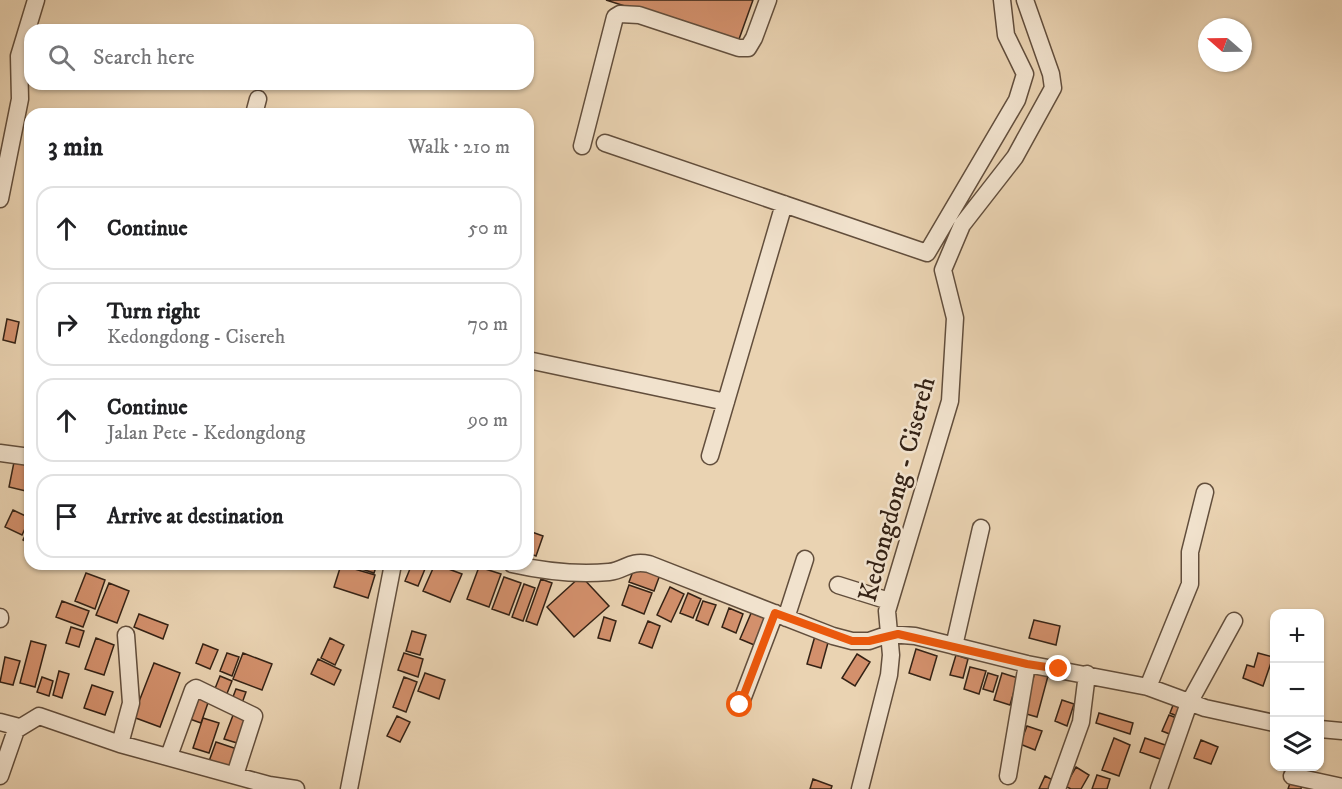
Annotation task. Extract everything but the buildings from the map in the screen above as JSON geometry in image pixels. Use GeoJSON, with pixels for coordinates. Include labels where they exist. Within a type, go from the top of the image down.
{"type":"FeatureCollection","features":[{"type":"Feature","properties":{"kind":"street"},"geometry":{"type":"LineString","coordinates":[[29,24],[36,0]]}},
{"type":"Feature","properties":{"kind":"street"},"geometry":{"type":"LineString","coordinates":[[582,146],[615,17],[627,12],[739,48],[748,48],[768,0]]}},
{"type":"Feature","properties":{"kind":"street"},"geometry":{"type":"LineString","coordinates":[[605,143],[927,253],[1017,100],[1025,74],[1006,34],[1002,0]]}},
{"type":"Feature","properties":{"kind":"street","name":"Kedongdong - Cisereh"},"geometry":{"type":"LineString","coordinates":[[534,570],[597,573],[614,572],[633,562],[649,564],[852,641],[869,641],[889,634],[887,611],[889,601],[950,401],[955,318],[943,279],[945,260],[962,225],[1015,157],[1053,88],[1051,74],[1025,0]]}},
{"type":"Feature","properties":{"kind":"street"},"geometry":{"type":"LineString","coordinates":[[0,199],[20,99],[19,56],[24,40]]}},
{"type":"Feature","properties":{"kind":"street"},"geometry":{"type":"LineString","coordinates":[[710,456],[784,204]]}},
{"type":"Feature","properties":{"kind":"street"},"geometry":{"type":"LineString","coordinates":[[534,361],[726,402]]}},
{"type":"Feature","properties":{"kind":"street"},"geometry":{"type":"LineString","coordinates":[[0,453],[24,457]]}},
{"type":"Feature","properties":{"kind":"street"},"geometry":{"type":"LineString","coordinates":[[1148,687],[1190,584],[1190,552],[1205,492]]}},
{"type":"Feature","properties":{"kind":"street"},"geometry":{"type":"LineString","coordinates":[[954,646],[981,528]]}},
{"type":"Feature","properties":{"kind":"street"},"geometry":{"type":"LineString","coordinates":[[740,705],[805,559]]}},
{"type":"Feature","properties":{"kind":"street"},"geometry":{"type":"LineString","coordinates":[[349,789],[392,570]]}},
{"type":"Feature","properties":{"kind":"street"},"geometry":{"type":"LineString","coordinates":[[838,585],[889,601]]}},
{"type":"Feature","properties":{"kind":"street"},"geometry":{"type":"LineString","coordinates":[[1159,789],[1189,703],[1234,621]]}},
{"type":"Feature","properties":{"kind":"street"},"geometry":{"type":"LineString","coordinates":[[860,789],[889,675],[891,655],[889,634],[915,636],[1027,664],[1148,687],[1189,703],[1270,722]]}},
{"type":"Feature","properties":{"kind":"street"},"geometry":{"type":"LineString","coordinates":[[120,744],[131,703],[126,635]]}},
{"type":"Feature","properties":{"kind":"street"},"geometry":{"type":"LineString","coordinates":[[1008,776],[1027,664]]}},
{"type":"Feature","properties":{"kind":"street"},"geometry":{"type":"LineString","coordinates":[[1058,789],[1081,722],[1088,674]]}},
{"type":"Feature","properties":{"kind":"street"},"geometry":{"type":"LineString","coordinates":[[169,756],[193,690],[196,688],[254,716],[235,775]]}},
{"type":"Feature","properties":{"kind":"street"},"geometry":{"type":"LineString","coordinates":[[0,776],[19,727],[39,716],[120,744],[235,775],[269,787],[296,789]]}},
{"type":"Feature","properties":{"kind":"street"},"geometry":{"type":"LineString","coordinates":[[0,722],[19,727]]}},
{"type":"Feature","properties":{"kind":"street"},"geometry":{"type":"LineString","coordinates":[[1324,729],[1342,731]]}},
{"type":"Feature","properties":{"kind":"street"},"geometry":{"type":"LineString","coordinates":[[1292,776],[1342,787]]}},
{"type":"Feature","properties":{"kind":"route"},"geometry":{"type":"LineString","coordinates":[[740,705],[775,613],[852,641],[869,641],[889,634],[915,636],[1027,664],[1059,669]]}}]}
